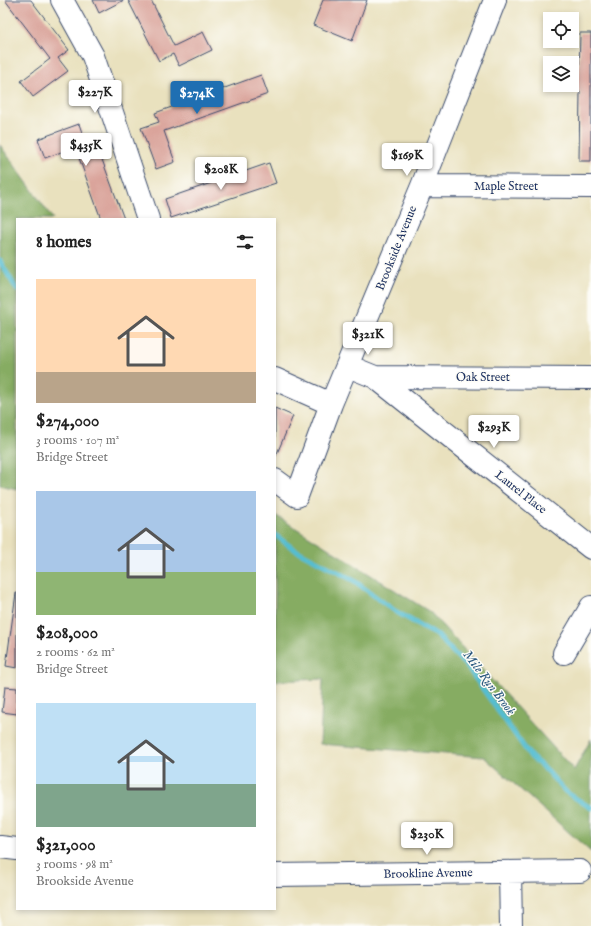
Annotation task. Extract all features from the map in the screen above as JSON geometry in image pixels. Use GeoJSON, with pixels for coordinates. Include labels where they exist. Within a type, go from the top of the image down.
{"type":"FeatureCollection","features":[{"type":"Feature","properties":{"kind":"street"},"geometry":{"type":"LineString","coordinates":[[62,0],[94,56],[148,218]]}},
{"type":"Feature","properties":{"kind":"street","name":"Brookside Avenue"},"geometry":{"type":"LineString","coordinates":[[276,481],[296,496],[331,404],[422,186],[495,0]]}},
{"type":"Feature","properties":{"kind":"street","name":"Maple Street"},"geometry":{"type":"LineString","coordinates":[[422,186],[591,187]]}},
{"type":"Feature","properties":{"kind":"street"},"geometry":{"type":"LineString","coordinates":[[348,366],[375,377]]}},
{"type":"Feature","properties":{"kind":"street","name":"Oak Street"},"geometry":{"type":"LineString","coordinates":[[375,377],[591,378]]}},
{"type":"Feature","properties":{"kind":"street","name":"Laurel Place"},"geometry":{"type":"LineString","coordinates":[[375,377],[591,548]]}},
{"type":"Feature","properties":{"kind":"street"},"geometry":{"type":"LineString","coordinates":[[276,379],[331,404]]}},
{"type":"Feature","properties":{"kind":"street"},"geometry":{"type":"LineString","coordinates":[[564,653],[591,607]]}},
{"type":"Feature","properties":{"kind":"street"},"geometry":{"type":"LineString","coordinates":[[0,847],[16,849]]}},
{"type":"Feature","properties":{"kind":"street","name":"Brookline Avenue"},"geometry":{"type":"LineString","coordinates":[[276,875],[580,871]]}},
{"type":"Feature","properties":{"kind":"street"},"geometry":{"type":"LineString","coordinates":[[510,872],[511,926]]}},
{"type":"Feature","properties":{"kind":"green space"},"geometry":{"type":"Polygon","coordinates":[[[0,145],[52,218],[16,218],[16,489],[0,485],[0,145]]]}},
{"type":"Feature","properties":{"kind":"green space"},"geometry":{"type":"Polygon","coordinates":[[[276,516],[430,612],[574,770],[591,739],[591,852],[484,757],[320,744],[323,679],[276,681],[276,516]]]}},
{"type":"Feature","properties":{"kind":"building"},"geometry":{"type":"Polygon","coordinates":[[[5,0],[31,0],[69,50],[58,58],[68,71],[33,97],[21,81],[50,59],[5,0]]]}},
{"type":"Feature","properties":{"kind":"building"},"geometry":{"type":"Polygon","coordinates":[[[93,0],[124,0],[99,13],[93,0]]]}},
{"type":"Feature","properties":{"kind":"building"},"geometry":{"type":"Polygon","coordinates":[[[128,0],[151,0],[174,46],[203,32],[212,50],[179,66],[173,54],[159,61],[128,0]]]}},
{"type":"Feature","properties":{"kind":"building"},"geometry":{"type":"Polygon","coordinates":[[[323,0],[367,0],[352,41],[313,25],[323,0]]]}},
{"type":"Feature","properties":{"kind":"building"},"geometry":{"type":"Polygon","coordinates":[[[580,33],[591,33],[591,161],[579,161],[580,33]]]}},
{"type":"Feature","properties":{"kind":"building"},"geometry":{"type":"Polygon","coordinates":[[[261,75],[268,94],[164,131],[175,162],[156,169],[141,128],[159,122],[155,113],[261,75]]]}},
{"type":"Feature","properties":{"kind":"building"},"geometry":{"type":"Polygon","coordinates":[[[79,124],[85,141],[94,138],[124,218],[101,218],[75,147],[45,158],[38,139],[79,124]]]}},
{"type":"Feature","properties":{"kind":"building"},"geometry":{"type":"Polygon","coordinates":[[[269,163],[276,183],[171,218],[165,199],[269,163]]]}},
{"type":"Feature","properties":{"kind":"building"},"geometry":{"type":"Polygon","coordinates":[[[276,408],[293,416],[276,456],[276,408]]]}},
{"type":"Feature","properties":{"kind":"building"},"geometry":{"type":"Polygon","coordinates":[[[16,593],[16,668],[6,666],[16,593]]]}},
{"type":"Feature","properties":{"kind":"building"},"geometry":{"type":"Polygon","coordinates":[[[5,687],[16,688],[16,714],[2,712],[5,687]]]}},
{"type":"Feature","properties":{"kind":"waterway","name":"Mile Run Brook"},"geometry":{"type":"LineString","coordinates":[[0,261],[16,288]]}},
{"type":"Feature","properties":{"kind":"waterway","name":"Mile Run Brook"},"geometry":{"type":"LineString","coordinates":[[276,536],[294,549],[353,580],[395,611],[438,636],[468,668],[531,757],[546,770],[566,792],[591,808]]}}]}
